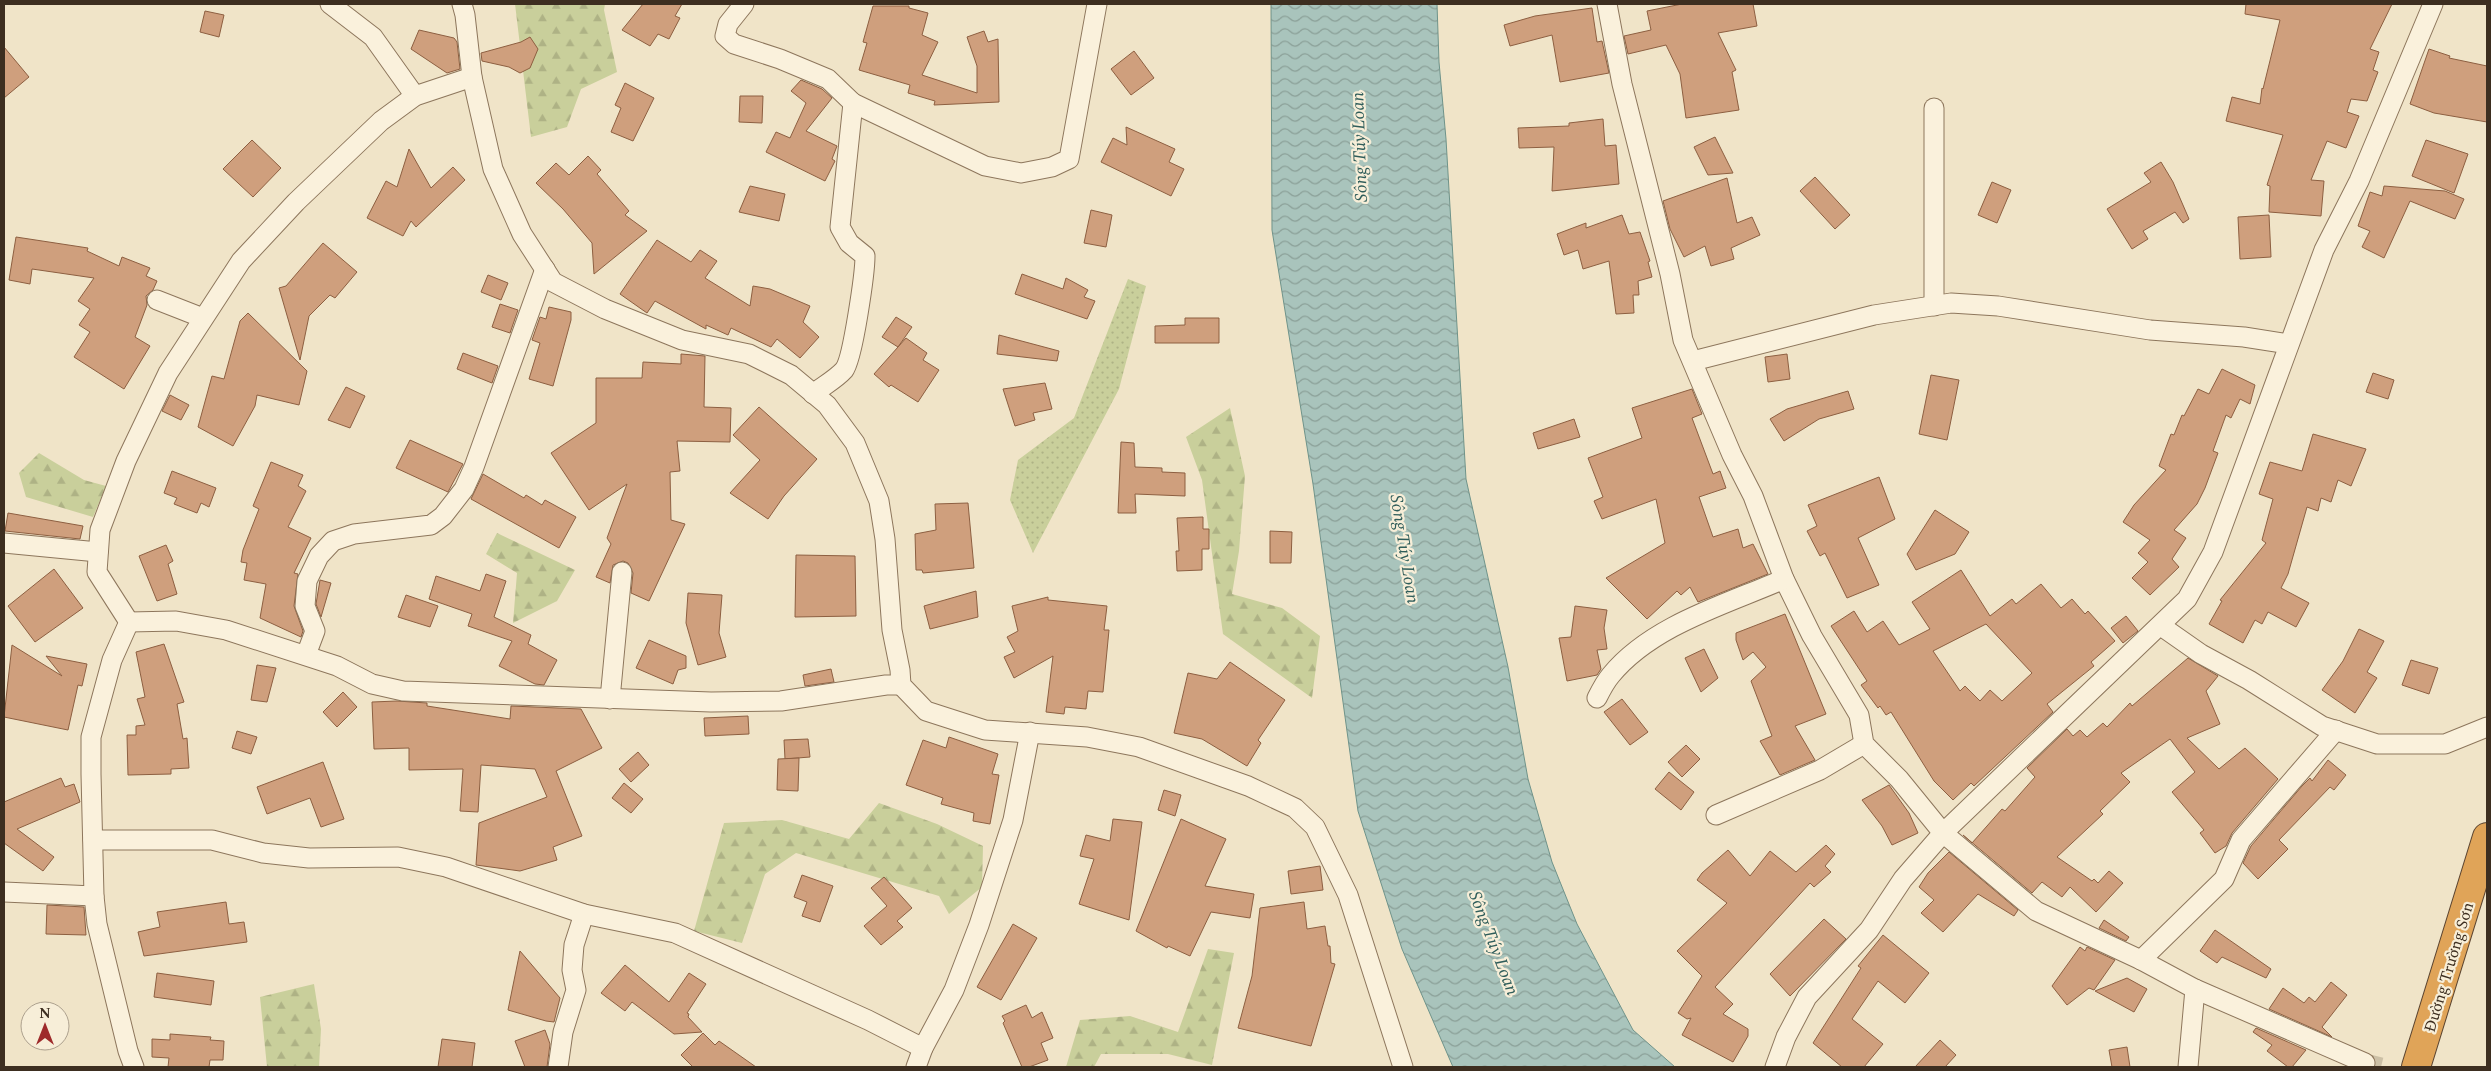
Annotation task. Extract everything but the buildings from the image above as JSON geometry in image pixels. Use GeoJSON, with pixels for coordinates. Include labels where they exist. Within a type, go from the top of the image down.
{"type":"FeatureCollection","features":[{"type":"Feature","properties":{"kind":"highway","name":"Đường Trường Sơn"},"geometry":{"type":"LineString","coordinates":[[2420,1055],[2487,838]]}},
{"type":"Feature","properties":{"kind":"street"},"geometry":{"type":"LineString","coordinates":[[330,4],[373,37],[415,96]]}},
{"type":"Feature","properties":{"kind":"street"},"geometry":{"type":"LineString","coordinates":[[462,4],[466,14],[472,77],[493,169],[519,227],[553,282],[605,309],[682,340],[749,354],[791,375],[827,405],[855,443],[879,501],[885,539],[892,630],[900,670],[900,685],[926,711],[985,730],[1087,737],[1139,747],[1248,786],[1296,808],[1315,827],[1348,895],[1403,1067]]}},
{"type":"Feature","properties":{"kind":"street"},"geometry":{"type":"LineString","coordinates":[[744,4],[728,24],[725,36],[734,44],[780,59],[828,79],[854,103],[985,166],[1021,173],[1052,167],[1069,159],[1097,4]]}},
{"type":"Feature","properties":{"kind":"street"},"geometry":{"type":"LineString","coordinates":[[1607,4],[1622,84],[1670,274],[1684,340],[1732,455],[1753,496],[1784,579],[1812,636],[1859,715],[1864,744],[1899,779],[1943,833],[2036,911],[2141,960],[2195,989],[2365,1063]]}},
{"type":"Feature","properties":{"kind":"street"},"geometry":{"type":"LineString","coordinates":[[1775,1067],[1786,1037],[1807,997],[1869,930],[1903,879],[1943,833],[2161,626],[2187,598],[2213,552],[2324,250],[2359,181],[2433,4]]}},
{"type":"Feature","properties":{"kind":"street"},"geometry":{"type":"LineString","coordinates":[[129,622],[97,572],[100,530],[126,461],[168,373],[202,318],[241,261],[296,202],[380,121],[415,96],[472,77]]}},
{"type":"Feature","properties":{"kind":"street"},"geometry":{"type":"LineString","coordinates":[[813,394],[845,369],[857,323],[865,267],[865,256],[849,243],[840,228],[854,103]]}},
{"type":"Feature","properties":{"kind":"street"},"geometry":{"type":"LineString","coordinates":[[1934,108],[1934,306]]}},
{"type":"Feature","properties":{"kind":"street"},"geometry":{"type":"LineString","coordinates":[[306,655],[315,631],[305,606],[307,581],[319,556],[334,542],[354,534],[431,525],[443,516],[464,489],[474,467],[545,269]]}},
{"type":"Feature","properties":{"kind":"street"},"geometry":{"type":"LineString","coordinates":[[156,300],[202,318]]}},
{"type":"Feature","properties":{"kind":"street"},"geometry":{"type":"LineString","coordinates":[[1693,360],[1874,315],[1951,303],[1998,306],[2150,330],[2244,337],[2289,344]]}},
{"type":"Feature","properties":{"kind":"street"},"geometry":{"type":"LineString","coordinates":[[4,543],[98,552]]}},
{"type":"Feature","properties":{"kind":"street"},"geometry":{"type":"LineString","coordinates":[[610,698],[622,572]]}},
{"type":"Feature","properties":{"kind":"street"},"geometry":{"type":"LineString","coordinates":[[1597,698],[1611,675],[1631,655],[1655,637],[1684,621],[1784,579]]}},
{"type":"Feature","properties":{"kind":"street"},"geometry":{"type":"LineString","coordinates":[[129,622],[176,621],[226,630],[337,666],[372,684],[403,691],[711,702],[781,701],[886,685],[900,685]]}},
{"type":"Feature","properties":{"kind":"street"},"geometry":{"type":"LineString","coordinates":[[129,622],[112,660],[91,737],[92,840],[94,896],[99,933],[128,1051],[134,1067]]}},
{"type":"Feature","properties":{"kind":"street"},"geometry":{"type":"LineString","coordinates":[[2161,626],[2200,654],[2249,680],[2322,726],[2377,744],[2445,744],[2487,726]]}},
{"type":"Feature","properties":{"kind":"street"},"geometry":{"type":"LineString","coordinates":[[2141,960],[2224,879],[2241,840],[2336,730]]}},
{"type":"Feature","properties":{"kind":"street"},"geometry":{"type":"LineString","coordinates":[[916,1067],[923,1048],[954,990],[979,926],[1013,820],[1030,732]]}},
{"type":"Feature","properties":{"kind":"street"},"geometry":{"type":"LineString","coordinates":[[1716,815],[1820,770],[1864,744]]}},
{"type":"Feature","properties":{"kind":"street"},"geometry":{"type":"LineString","coordinates":[[92,840],[212,840],[263,853],[309,858],[398,857],[446,867],[584,914],[675,934],[868,1020],[923,1048]]}},
{"type":"Feature","properties":{"kind":"street"},"geometry":{"type":"LineString","coordinates":[[4,892],[94,896]]}},
{"type":"Feature","properties":{"kind":"street"},"geometry":{"type":"LineString","coordinates":[[558,1067],[563,1032],[576,990],[572,970],[574,945],[584,914]]}},
{"type":"Feature","properties":{"kind":"street"},"geometry":{"type":"LineString","coordinates":[[2188,1067],[2195,989]]}},
{"type":"Feature","properties":{"kind":"green space"},"geometry":{"type":"Polygon","coordinates":[[[515,4],[605,4],[604,10],[617,72],[581,89],[567,127],[531,137],[515,4]]]}},
{"type":"Feature","properties":{"kind":"green space"},"geometry":{"type":"Polygon","coordinates":[[[1128,279],[1146,286],[1119,389],[1033,553],[1010,500],[1018,460],[1074,418],[1128,279]]]}},
{"type":"Feature","properties":{"kind":"green space"},"geometry":{"type":"Polygon","coordinates":[[[1230,408],[1245,476],[1239,551],[1232,594],[1282,608],[1320,636],[1312,698],[1223,634],[1202,480],[1186,437],[1230,408]]]}},
{"type":"Feature","properties":{"kind":"green space"},"geometry":{"type":"Polygon","coordinates":[[[39,453],[84,480],[106,486],[93,517],[26,497],[19,473],[39,453]]]}},
{"type":"Feature","properties":{"kind":"green space"},"geometry":{"type":"Polygon","coordinates":[[[497,533],[575,570],[557,601],[513,623],[517,573],[486,554],[497,533]]]}},
{"type":"Feature","properties":{"kind":"green space"},"geometry":{"type":"Polygon","coordinates":[[[879,803],[937,824],[983,846],[982,887],[949,914],[939,896],[796,853],[765,874],[742,943],[694,931],[724,823],[782,820],[849,839],[879,803]]]}},
{"type":"Feature","properties":{"kind":"green space"},"geometry":{"type":"Polygon","coordinates":[[[1208,949],[1234,953],[1212,1065],[1168,1054],[1101,1054],[1094,1067],[1066,1067],[1080,1020],[1130,1016],[1178,1032],[1208,949]]]}},
{"type":"Feature","properties":{"kind":"green space"},"geometry":{"type":"Polygon","coordinates":[[[314,984],[321,1029],[319,1067],[267,1067],[260,997],[314,984]]]}},
{"type":"Feature","properties":{"kind":"water","name":"Sông Túy Loan"},"geometry":{"type":"Polygon","coordinates":[[[1271,4],[1437,4],[1439,62],[1446,139],[1466,479],[1508,667],[1528,779],[1552,862],[1577,924],[1633,1030],[1675,1067],[1453,1067],[1402,949],[1358,811],[1313,484],[1272,230],[1271,4]]]}},
{"type":"Feature","properties":{"kind":"tunnel"},"geometry":{"type":"LineString","coordinates":[[2365,1063],[2381,1067]]}}]}
